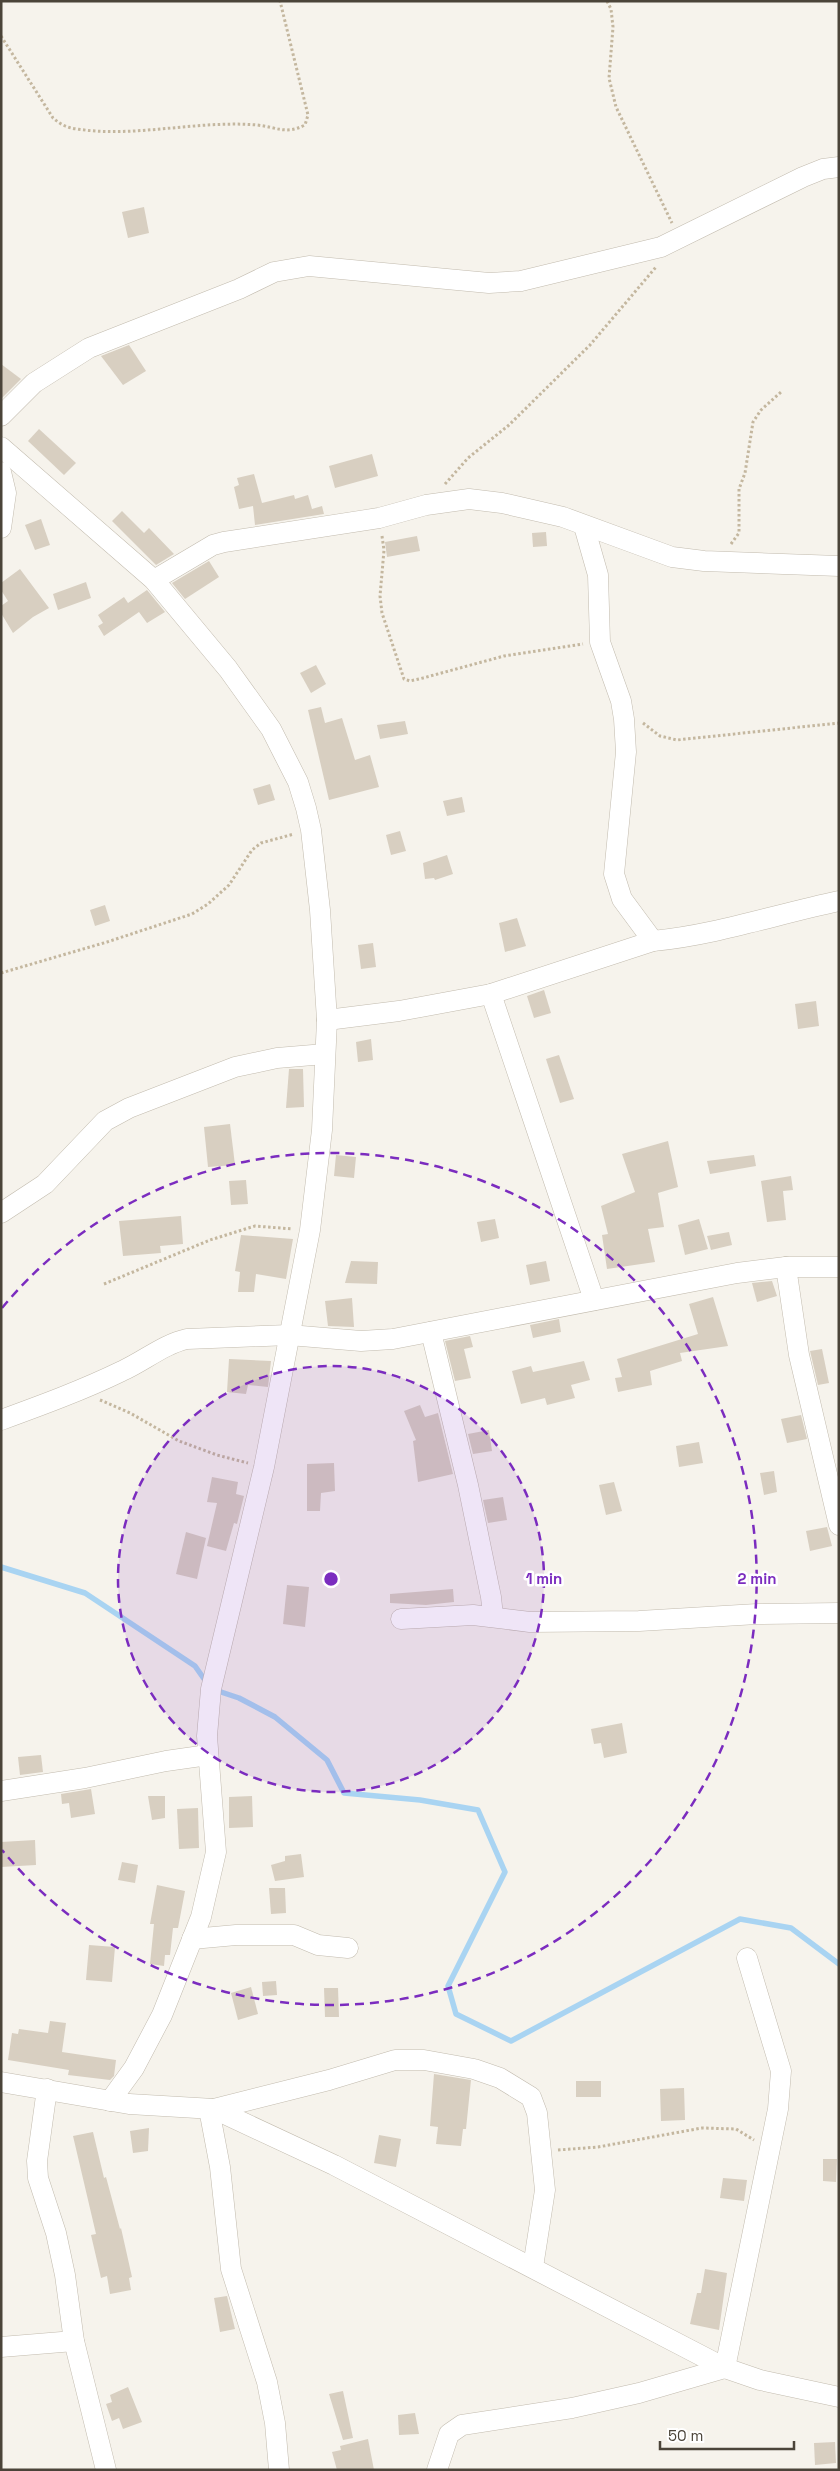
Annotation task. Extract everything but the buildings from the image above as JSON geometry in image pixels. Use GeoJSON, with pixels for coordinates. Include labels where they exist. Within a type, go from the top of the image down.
{"type":"FeatureCollection","features":[{"type":"Feature","properties":{"kind":"street"},"geometry":{"type":"LineString","coordinates":[[1,416],[34,383],[90,348],[153,321],[231,292],[274,272],[309,266],[489,283],[521,281],[565,268],[661,247],[803,177],[823,169],[839,167]]}},
{"type":"Feature","properties":{"kind":"street"},"geometry":{"type":"LineString","coordinates":[[1,447],[154,580],[228,670],[271,729],[298,782],[312,830],[320,910],[326,1020],[322,1130],[310,1230],[264,1467],[211,1689],[208,1716],[208,1754],[216,1852],[201,1917],[162,2015],[134,2068],[110,2101]]}},
{"type":"Feature","properties":{"kind":"street"},"geometry":{"type":"LineString","coordinates":[[1,472],[6,493],[1,528]]}},
{"type":"Feature","properties":{"kind":"street"},"geometry":{"type":"LineString","coordinates":[[154,580],[213,545],[379,518],[426,504],[470,499],[502,503],[563,517],[672,557],[704,561],[839,566]]}},
{"type":"Feature","properties":{"kind":"street"},"geometry":{"type":"LineString","coordinates":[[584,526],[598,575],[600,642],[622,701],[626,752],[614,874],[622,899],[653,941]]}},
{"type":"Feature","properties":{"kind":"street"},"geometry":{"type":"LineString","coordinates":[[326,1020],[399,1011],[491,994],[653,941],[677,939],[839,901]]}},
{"type":"Feature","properties":{"kind":"street"},"geometry":{"type":"LineString","coordinates":[[491,994],[594,1300]]}},
{"type":"Feature","properties":{"kind":"street"},"geometry":{"type":"LineString","coordinates":[[1,1213],[45,1184],[104,1121],[129,1108],[235,1067],[276,1058],[325,1054]]}},
{"type":"Feature","properties":{"kind":"street"},"geometry":{"type":"LineString","coordinates":[[786,1266],[799,1355],[839,1525]]}},
{"type":"Feature","properties":{"kind":"street"},"geometry":{"type":"LineString","coordinates":[[1,1420],[78,1392],[136,1364],[174,1342],[187,1339],[289,1335],[361,1341],[393,1339],[737,1273],[786,1266],[839,1267]]}},
{"type":"Feature","properties":{"kind":"street"},"geometry":{"type":"LineString","coordinates":[[431,1332],[468,1485],[491,1597],[493,1616]]}},
{"type":"Feature","properties":{"kind":"street"},"geometry":{"type":"LineString","coordinates":[[401,1619],[493,1616],[530,1622],[570,1622],[639,1621],[757,1614],[839,1614]]}},
{"type":"Feature","properties":{"kind":"street"},"geometry":{"type":"LineString","coordinates":[[1,1791],[84,1778],[208,1754]]}},
{"type":"Feature","properties":{"kind":"street"},"geometry":{"type":"LineString","coordinates":[[192,1939],[236,1935],[294,1935],[318,1945],[348,1948]]}},
{"type":"Feature","properties":{"kind":"street"},"geometry":{"type":"LineString","coordinates":[[725,2368],[778,2109],[781,2071],[747,1958]]}},
{"type":"Feature","properties":{"kind":"street"},"geometry":{"type":"LineString","coordinates":[[1,2082],[110,2101],[211,2109],[329,2080],[395,2060],[424,2060],[474,2069],[500,2078],[531,2097],[537,2113],[545,2190],[532,2267]]}},
{"type":"Feature","properties":{"kind":"street"},"geometry":{"type":"LineString","coordinates":[[47,2089],[37,2161],[38,2178],[56,2233],[65,2275],[74,2341],[106,2470]]}},
{"type":"Feature","properties":{"kind":"street"},"geometry":{"type":"LineString","coordinates":[[211,2109],[334,2164],[725,2368],[760,2380],[839,2397]]}},
{"type":"Feature","properties":{"kind":"street"},"geometry":{"type":"LineString","coordinates":[[211,2109],[220,2167],[230,2269],[266,2382],[275,2423],[279,2470]]}},
{"type":"Feature","properties":{"kind":"street"},"geometry":{"type":"LineString","coordinates":[[1,2347],[74,2341]]}},
{"type":"Feature","properties":{"kind":"street"},"geometry":{"type":"LineString","coordinates":[[437,2470],[449,2434],[462,2424],[572,2408],[639,2393],[725,2368]]}},
{"type":"Feature","properties":{"kind":"path"},"geometry":{"type":"LineString","coordinates":[[1,36],[53,118],[60,124],[76,129],[98,130],[214,125],[257,126],[292,131],[305,125],[308,115],[280,1]]}},
{"type":"Feature","properties":{"kind":"path"},"geometry":{"type":"LineString","coordinates":[[426,504],[468,458],[509,425],[590,345],[610,324],[680,239],[616,107],[609,78],[613,27],[611,9],[607,1]]}},
{"type":"Feature","properties":{"kind":"path"},"geometry":{"type":"LineString","coordinates":[[729,546],[739,533],[739,489],[745,473],[753,422],[761,410],[781,392]]}},
{"type":"Feature","properties":{"kind":"path"},"geometry":{"type":"LineString","coordinates":[[379,518],[384,550],[380,596],[382,613],[404,679],[410,681],[504,656],[600,642]]}},
{"type":"Feature","properties":{"kind":"path"},"geometry":{"type":"LineString","coordinates":[[622,701],[650,729],[660,736],[677,740],[839,722]]}},
{"type":"Feature","properties":{"kind":"path"},"geometry":{"type":"LineString","coordinates":[[1,973],[107,942],[192,914],[229,885],[252,850],[261,843],[312,830]]}},
{"type":"Feature","properties":{"kind":"path"},"geometry":{"type":"LineString","coordinates":[[104,1284],[210,1240],[255,1226],[310,1230]]}},
{"type":"Feature","properties":{"kind":"path"},"geometry":{"type":"LineString","coordinates":[[78,1392],[130,1413],[179,1441],[217,1455],[264,1467]]}},
{"type":"Feature","properties":{"kind":"path"},"geometry":{"type":"LineString","coordinates":[[542,2150],[598,2147],[702,2128],[736,2129],[770,2149]]}},
{"type":"Feature","properties":{"kind":"waterway"},"geometry":{"type":"LineString","coordinates":[[1,1567],[85,1593],[195,1666],[207,1683]]}},
{"type":"Feature","properties":{"kind":"waterway"},"geometry":{"type":"LineString","coordinates":[[215,1690],[239,1698],[275,1717],[327,1760],[344,1793],[420,1800],[478,1810],[505,1872],[448,1986],[456,2014],[511,2041],[740,1919],[791,1928],[839,1964]]}}]}
